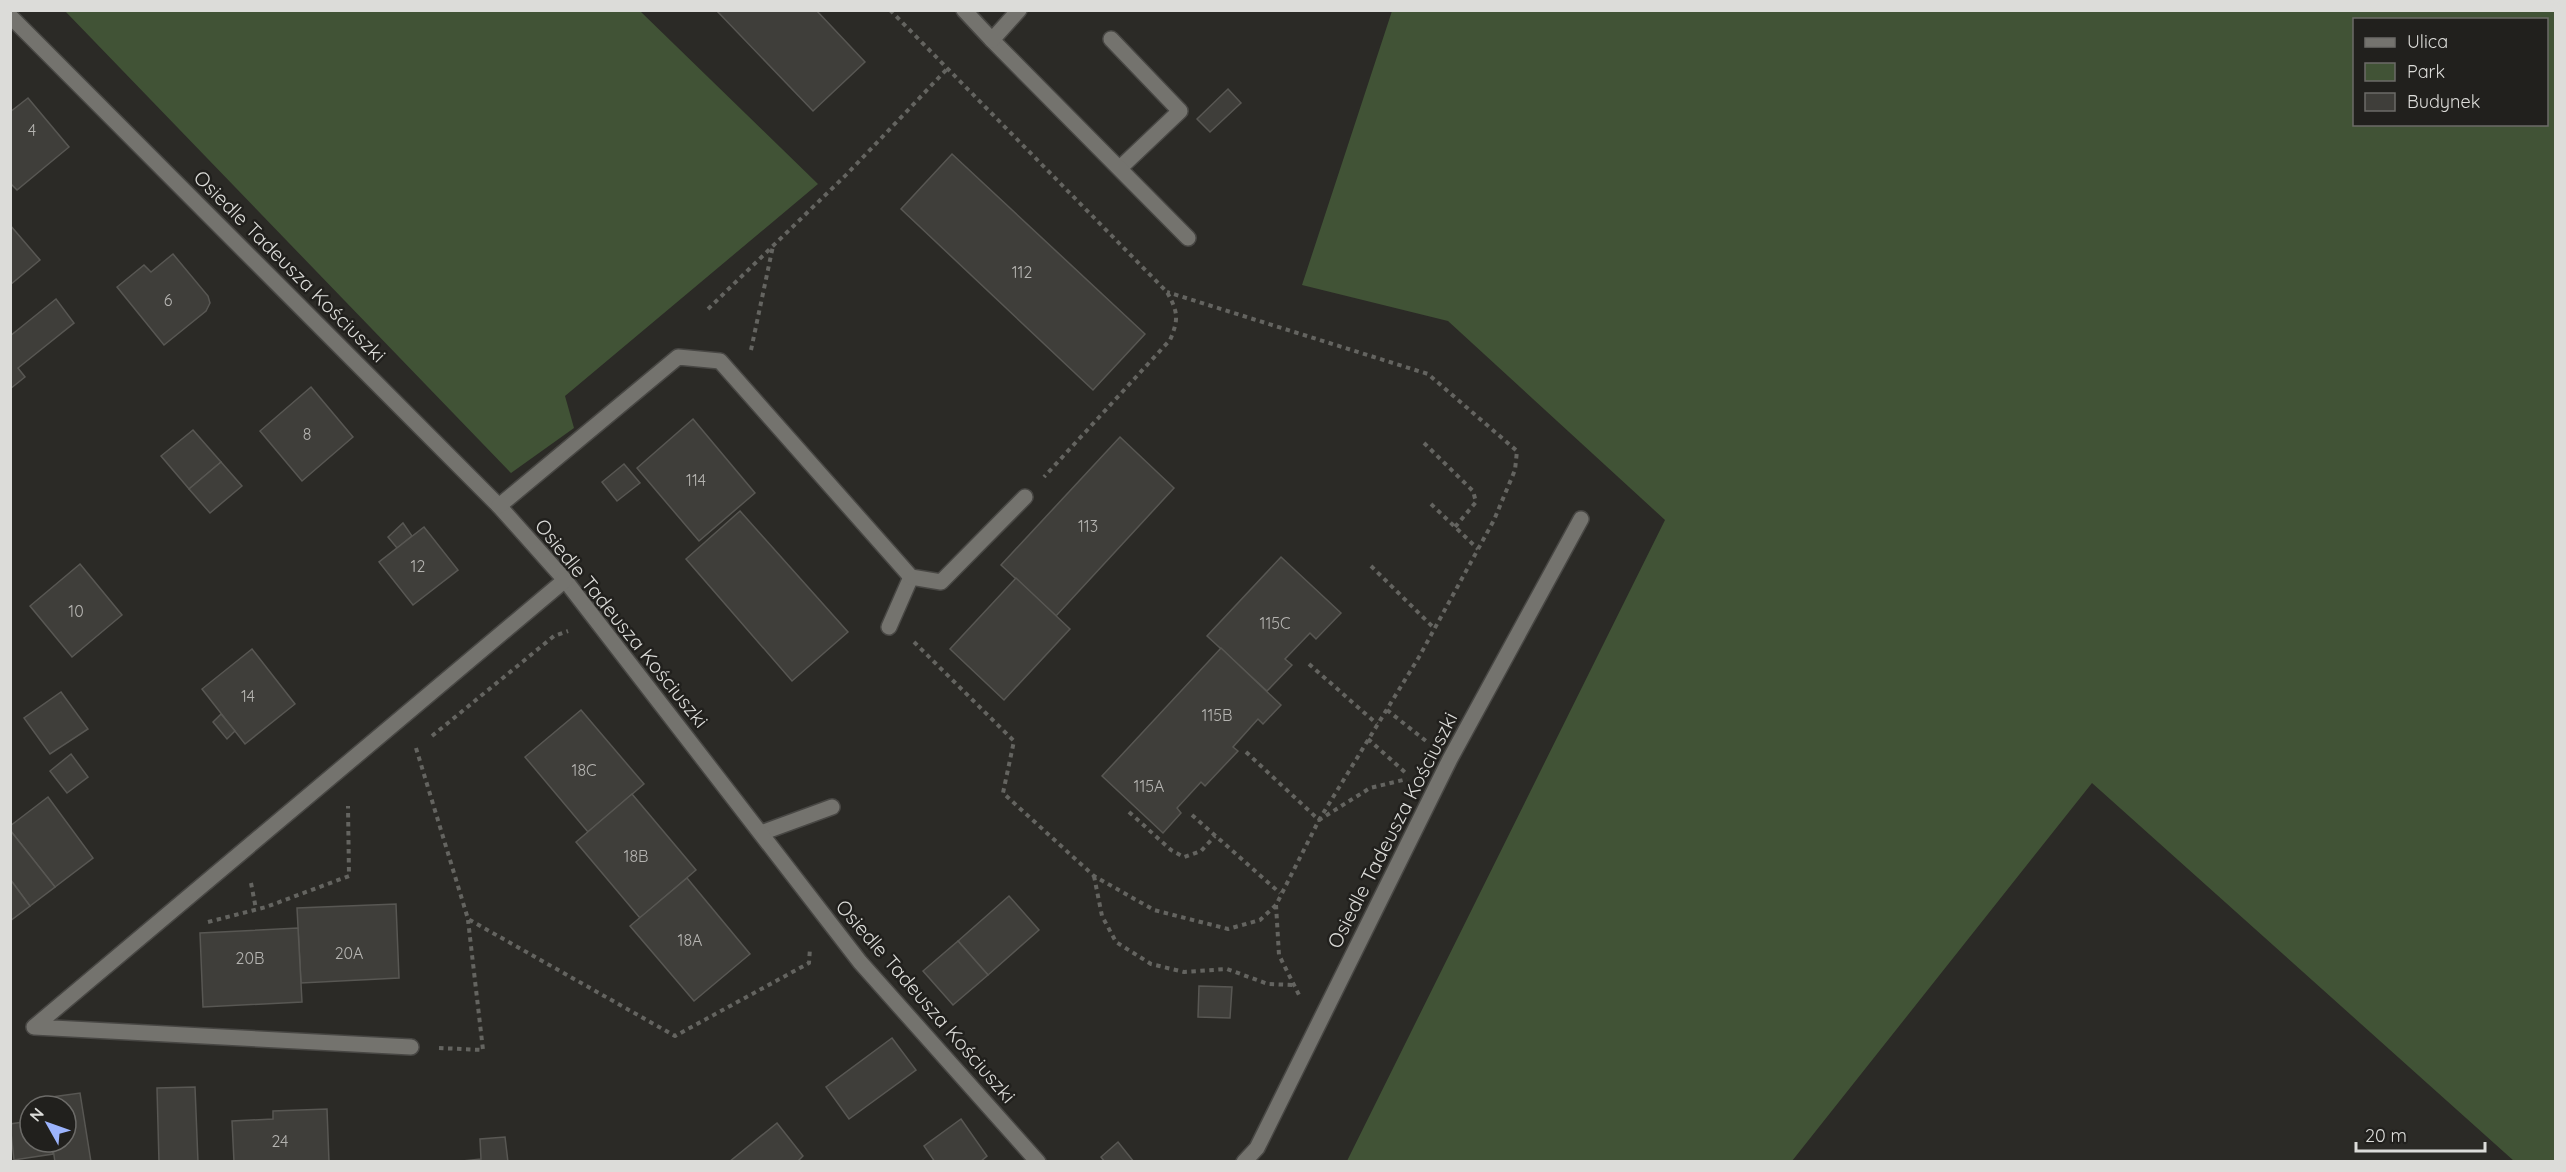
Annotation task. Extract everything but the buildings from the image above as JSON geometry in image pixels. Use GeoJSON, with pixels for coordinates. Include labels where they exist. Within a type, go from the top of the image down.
{"type":"FeatureCollection","features":[{"type":"Feature","properties":{"kind":"street"},"geometry":{"type":"LineString","coordinates":[[964,10],[1188,238]]}},
{"type":"Feature","properties":{"kind":"street"},"geometry":{"type":"LineString","coordinates":[[992,40],[1019,10]]}},
{"type":"Feature","properties":{"kind":"street","name":"Osiedle Tadeusza Kościuszki"},"geometry":{"type":"LineString","coordinates":[[10,16],[499,506],[565,580],[860,962],[1038,1161]]}},
{"type":"Feature","properties":{"kind":"street"},"geometry":{"type":"LineString","coordinates":[[1111,39],[1180,111],[1120,168]]}},
{"type":"Feature","properties":{"kind":"street"},"geometry":{"type":"LineString","coordinates":[[499,506],[678,357],[720,361],[910,577],[941,582],[1025,497]]}},
{"type":"Feature","properties":{"kind":"street","name":"Osiedle Tadeusza Kościuszki"},"geometry":{"type":"LineString","coordinates":[[1244,1161],[1257,1148],[1450,759],[1581,519]]}},
{"type":"Feature","properties":{"kind":"street"},"geometry":{"type":"LineString","coordinates":[[891,623],[910,577]]}},
{"type":"Feature","properties":{"kind":"street"},"geometry":{"type":"LineString","coordinates":[[411,1047],[34,1028],[565,580]]}},
{"type":"Feature","properties":{"kind":"street"},"geometry":{"type":"LineString","coordinates":[[761,833],[832,807]]}},
{"type":"Feature","properties":{"kind":"path"},"geometry":{"type":"LineString","coordinates":[[890,10],[1167,292],[1174,305],[1177,322],[1170,340],[1025,497]]}},
{"type":"Feature","properties":{"kind":"path"},"geometry":{"type":"LineString","coordinates":[[708,309],[847,174],[948,68]]}},
{"type":"Feature","properties":{"kind":"path"},"geometry":{"type":"LineString","coordinates":[[743,387],[773,245]]}},
{"type":"Feature","properties":{"kind":"path"},"geometry":{"type":"LineString","coordinates":[[1167,292],[1428,374],[1517,451],[1515,470],[1494,520],[1387,710],[1319,820],[1276,904],[1279,955],[1293,985],[1320,1020]]}},
{"type":"Feature","properties":{"kind":"path"},"geometry":{"type":"LineString","coordinates":[[1424,443],[1473,491],[1476,502],[1455,527]]}},
{"type":"Feature","properties":{"kind":"path"},"geometry":{"type":"LineString","coordinates":[[1431,504],[1478,549]]}},
{"type":"Feature","properties":{"kind":"path"},"geometry":{"type":"LineString","coordinates":[[1371,566],[1434,628]]}},
{"type":"Feature","properties":{"kind":"path"},"geometry":{"type":"LineString","coordinates":[[891,623],[1014,741],[1003,792],[1094,876],[1154,910],[1228,929],[1260,920],[1276,904]]}},
{"type":"Feature","properties":{"kind":"path"},"geometry":{"type":"LineString","coordinates":[[411,1047],[483,1050],[468,919],[416,748],[554,636],[569,630],[577,636]]}},
{"type":"Feature","properties":{"kind":"path"},"geometry":{"type":"LineString","coordinates":[[1309,664],[1377,724]]}},
{"type":"Feature","properties":{"kind":"path"},"geometry":{"type":"LineString","coordinates":[[1387,710],[1450,759]]}},
{"type":"Feature","properties":{"kind":"path"},"geometry":{"type":"LineString","coordinates":[[1319,820],[1343,802],[1370,788],[1412,778],[1368,739]]}},
{"type":"Feature","properties":{"kind":"path"},"geometry":{"type":"LineString","coordinates":[[1246,753],[1319,820]]}},
{"type":"Feature","properties":{"kind":"path"},"geometry":{"type":"LineString","coordinates":[[202,924],[256,909],[349,876],[348,806]]}},
{"type":"Feature","properties":{"kind":"path"},"geometry":{"type":"LineString","coordinates":[[1129,812],[1171,850],[1184,857],[1201,851],[1215,836]]}},
{"type":"Feature","properties":{"kind":"path"},"geometry":{"type":"LineString","coordinates":[[1192,815],[1280,893]]}},
{"type":"Feature","properties":{"kind":"path"},"geometry":{"type":"LineString","coordinates":[[1094,876],[1102,916],[1116,942],[1151,964],[1184,972],[1227,969],[1268,984],[1293,985]]}},
{"type":"Feature","properties":{"kind":"path"},"geometry":{"type":"LineString","coordinates":[[250,881],[256,909]]}},
{"type":"Feature","properties":{"kind":"path"},"geometry":{"type":"LineString","coordinates":[[468,919],[675,1036],[809,963],[810,944]]}},
{"type":"Feature","properties":{"kind":"green space"},"geometry":{"type":"Polygon","coordinates":[[[65,11],[640,11],[818,184],[565,396],[574,428],[511,473],[65,11]]]}},
{"type":"Feature","properties":{"kind":"green space"},"geometry":{"type":"Polygon","coordinates":[[[1392,11],[2555,11],[2555,1161],[2514,1161],[2092,783],[1792,1161],[1347,1161],[1665,520],[1448,321],[1302,285],[1392,11]]]}}]}
